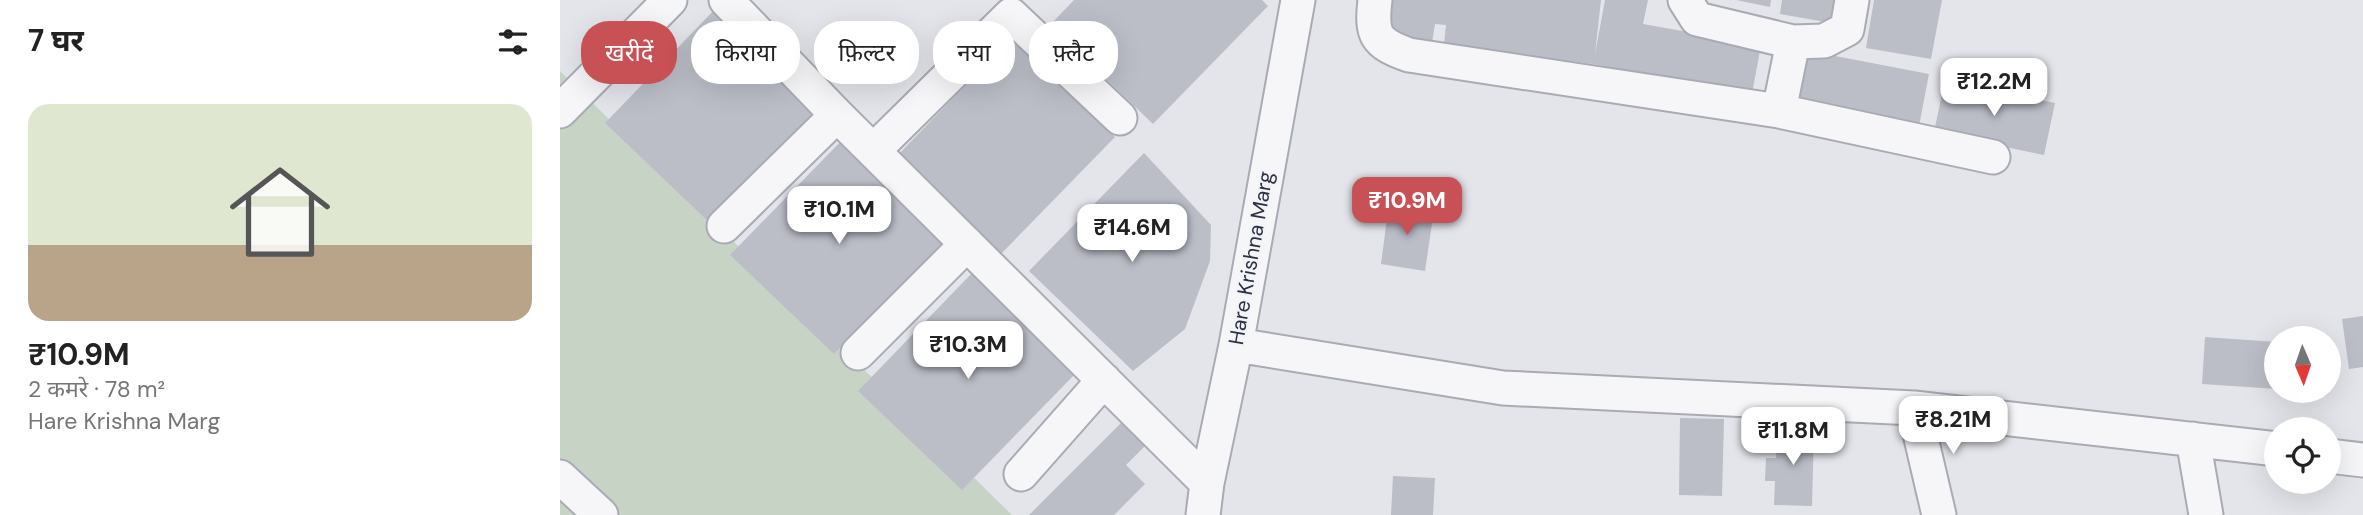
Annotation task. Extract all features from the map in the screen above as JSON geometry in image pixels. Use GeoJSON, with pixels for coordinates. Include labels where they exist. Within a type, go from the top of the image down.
{"type":"FeatureCollection","features":[{"type":"Feature","properties":{"kind":"street"},"geometry":{"type":"LineString","coordinates":[[560,111],[670,0]]}},
{"type":"Feature","properties":{"kind":"street"},"geometry":{"type":"LineString","coordinates":[[726,0],[837,115],[1207,482]]}},
{"type":"Feature","properties":{"kind":"street"},"geometry":{"type":"LineString","coordinates":[[1375,0],[1372,26],[1386,47],[1409,55],[1779,111],[1993,158]]}},
{"type":"Feature","properties":{"kind":"street"},"geometry":{"type":"LineString","coordinates":[[1685,0],[1696,19],[1793,42],[1824,41],[1847,29],[1852,0]]}},
{"type":"Feature","properties":{"kind":"street","name":"Hare Krishna Marg"},"geometry":{"type":"LineString","coordinates":[[1203,515],[1207,482],[1236,345],[1296,2]]}},
{"type":"Feature","properties":{"kind":"street"},"geometry":{"type":"LineString","coordinates":[[873,151],[1019,8],[1120,118]]}},
{"type":"Feature","properties":{"kind":"street"},"geometry":{"type":"LineString","coordinates":[[1779,111],[1793,42]]}},
{"type":"Feature","properties":{"kind":"street"},"geometry":{"type":"LineString","coordinates":[[724,226],[837,115]]}},
{"type":"Feature","properties":{"kind":"street"},"geometry":{"type":"LineString","coordinates":[[858,353],[967,244]]}},
{"type":"Feature","properties":{"kind":"street"},"geometry":{"type":"LineString","coordinates":[[1236,345],[1503,388],[1914,408],[2264,447]]}},
{"type":"Feature","properties":{"kind":"street"},"geometry":{"type":"LineString","coordinates":[[1021,474],[1104,380]]}},
{"type":"Feature","properties":{"kind":"street"},"geometry":{"type":"LineString","coordinates":[[1914,408],[1939,515]]}},
{"type":"Feature","properties":{"kind":"street"},"geometry":{"type":"LineString","coordinates":[[2193,439],[2206,515]]}},
{"type":"Feature","properties":{"kind":"street"},"geometry":{"type":"LineString","coordinates":[[2341,457],[2363,460]]}},
{"type":"Feature","properties":{"kind":"street"},"geometry":{"type":"LineString","coordinates":[[560,477],[601,515]]}},
{"type":"Feature","properties":{"kind":"green space"},"geometry":{"type":"Polygon","coordinates":[[[560,71],[1012,515],[560,515],[560,71]]]}},
{"type":"Feature","properties":{"kind":"building"},"geometry":{"type":"Polygon","coordinates":[[[1074,0],[1262,0],[1268,6],[1153,124],[1111,84],[1118,84],[1118,21],[1054,21],[1074,0]]]}},
{"type":"Feature","properties":{"kind":"building"},"geometry":{"type":"Polygon","coordinates":[[[1384,0],[1601,0],[1595,54],[1605,0],[1648,0],[1643,24],[1761,45],[1752,94],[1593,64],[1444,44],[1446,25],[1435,24],[1432,43],[1398,38],[1382,14],[1384,0]]]}},
{"type":"Feature","properties":{"kind":"building"},"geometry":{"type":"Polygon","coordinates":[[[1736,0],[1771,0],[1770,7],[1736,0]]]}},
{"type":"Feature","properties":{"kind":"building"},"geometry":{"type":"Polygon","coordinates":[[[1782,0],[1841,0],[1837,24],[1780,14],[1782,0]]]}},
{"type":"Feature","properties":{"kind":"building"},"geometry":{"type":"Polygon","coordinates":[[[1874,0],[1942,0],[1931,59],[1866,48],[1874,0]]]}},
{"type":"Feature","properties":{"kind":"building"},"geometry":{"type":"Polygon","coordinates":[[[720,4],[738,21],[704,21],[720,4]]]}},
{"type":"Feature","properties":{"kind":"building"},"geometry":{"type":"Polygon","coordinates":[[[691,34],[691,84],[800,84],[800,80],[826,105],[711,224],[605,123],[643,84],[677,84],[677,48],[691,34]]]}},
{"type":"Feature","properties":{"kind":"building"},"geometry":{"type":"Polygon","coordinates":[[[1015,42],[1029,55],[1029,84],[1059,84],[1115,137],[1000,255],[897,156],[967,84],[1015,84],[1015,42]]]}},
{"type":"Feature","properties":{"kind":"building"},"geometry":{"type":"Polygon","coordinates":[[[1804,50],[1929,74],[1919,126],[1794,103],[1804,50]]]}},
{"type":"Feature","properties":{"kind":"building"},"geometry":{"type":"Polygon","coordinates":[[[1945,80],[2055,103],[2044,155],[1934,132],[1945,80]]]}},
{"type":"Feature","properties":{"kind":"building"},"geometry":{"type":"Polygon","coordinates":[[[845,137],[949,236],[834,354],[730,255],[845,137]]]}},
{"type":"Feature","properties":{"kind":"building"},"geometry":{"type":"Polygon","coordinates":[[[1144,153],[1211,225],[1210,261],[1185,329],[1133,371],[1029,271],[1144,153]]]}},
{"type":"Feature","properties":{"kind":"building"},"geometry":{"type":"Polygon","coordinates":[[[1389,203],[1434,210],[1425,271],[1381,264],[1389,203]]]}},
{"type":"Feature","properties":{"kind":"building"},"geometry":{"type":"Polygon","coordinates":[[[973,272],[1077,372],[962,490],[858,391],[973,272]]]}},
{"type":"Feature","properties":{"kind":"building"},"geometry":{"type":"Polygon","coordinates":[[[2363,316],[2363,367],[2349,369],[2342,319],[2363,316]]]}},
{"type":"Feature","properties":{"kind":"building"},"geometry":{"type":"Polygon","coordinates":[[[2205,337],[2264,341],[2264,388],[2202,384],[2205,337]]]}},
{"type":"Feature","properties":{"kind":"building"},"geometry":{"type":"Polygon","coordinates":[[[1680,418],[1724,419],[1722,496],[1679,495],[1680,418]]]}},
{"type":"Feature","properties":{"kind":"building"},"geometry":{"type":"Polygon","coordinates":[[[1121,423],[1145,446],[1126,465],[1145,484],[1114,515],[1029,515],[1121,423]]]}},
{"type":"Feature","properties":{"kind":"building"},"geometry":{"type":"Polygon","coordinates":[[[1777,427],[1814,429],[1812,506],[1774,505],[1775,481],[1765,481],[1766,458],[1776,458],[1777,427]]]}},
{"type":"Feature","properties":{"kind":"building"},"geometry":{"type":"Polygon","coordinates":[[[1393,476],[1435,478],[1433,515],[1391,515],[1393,476]]]}}]}
